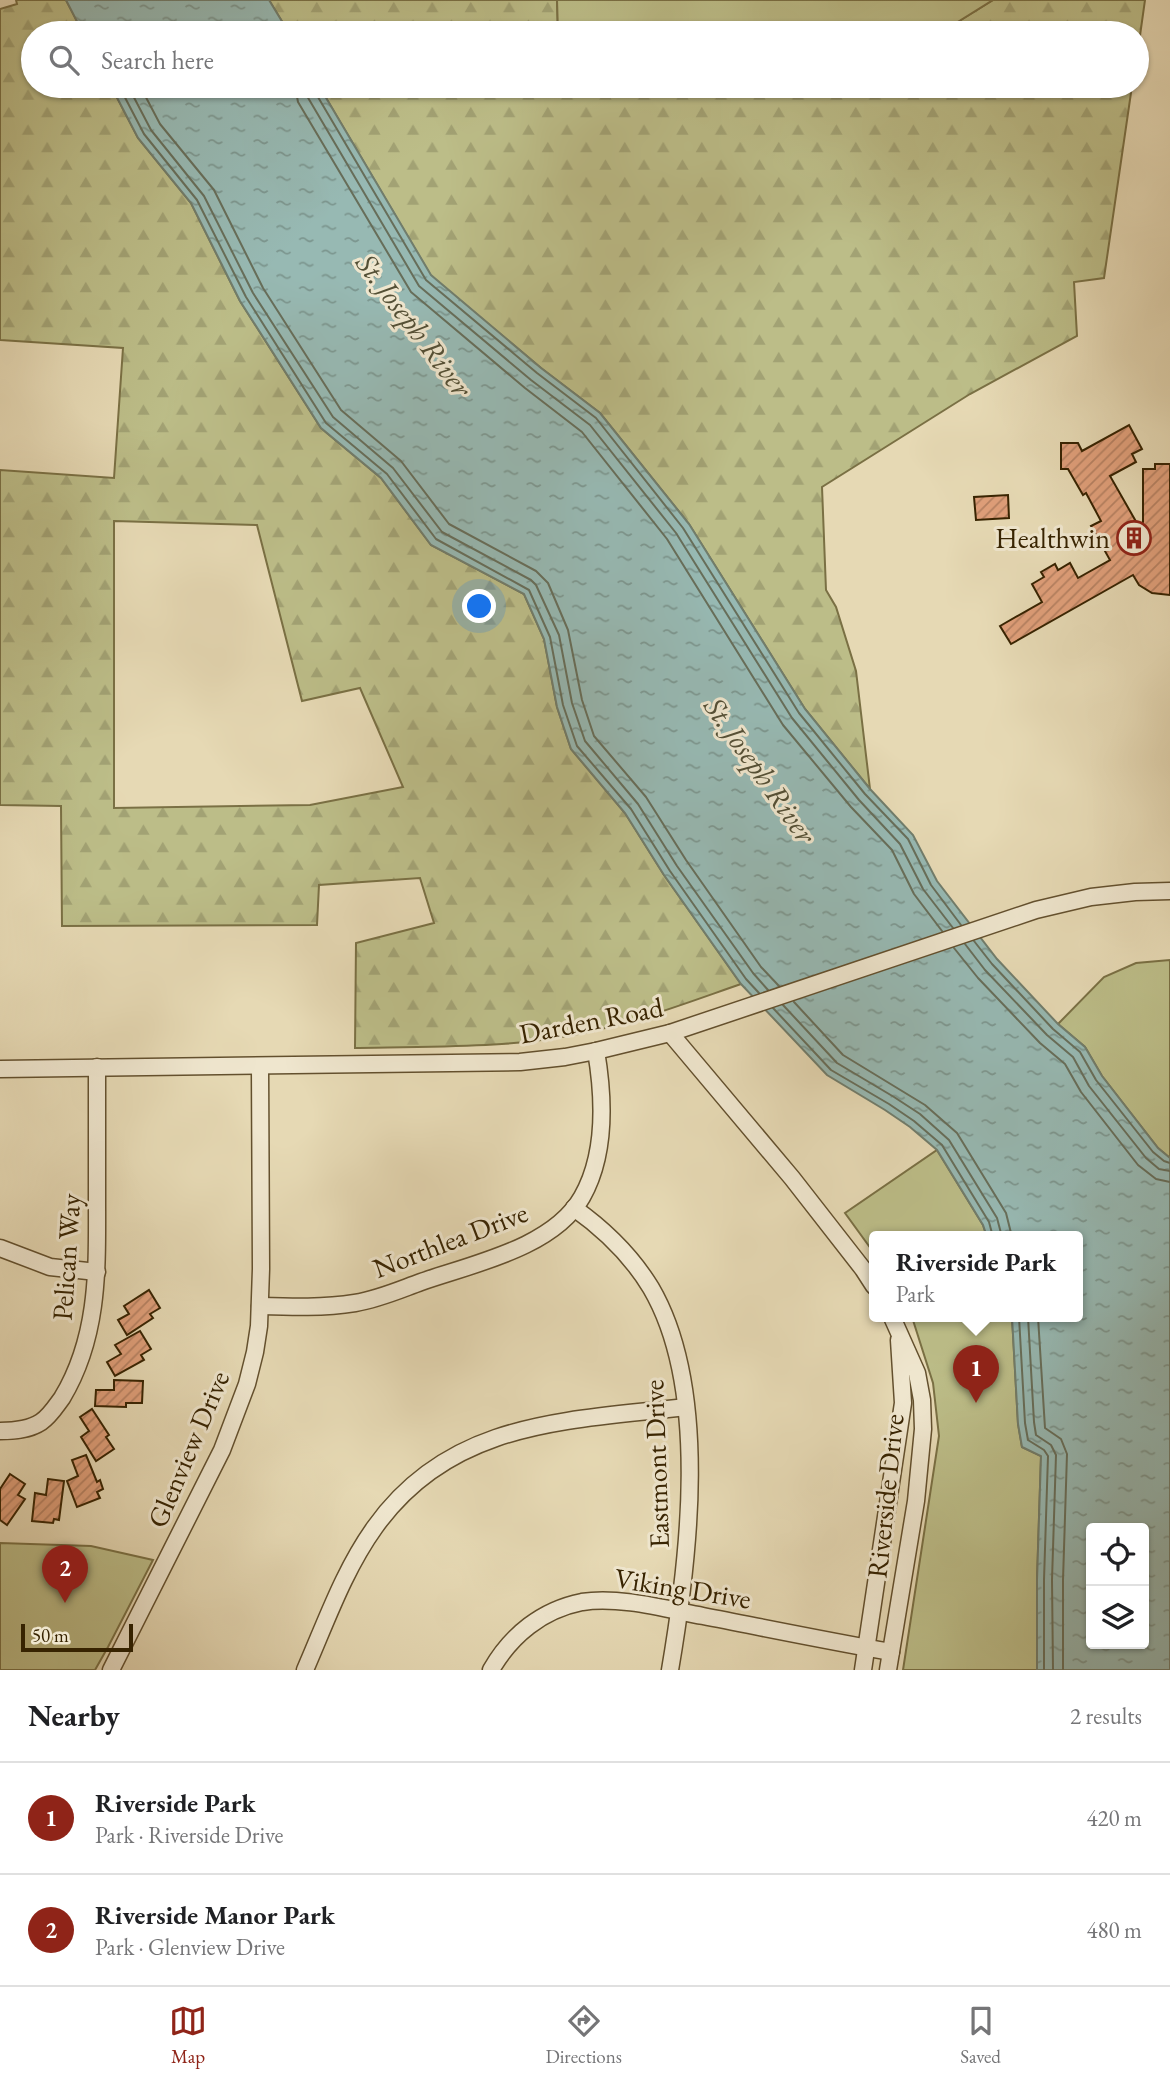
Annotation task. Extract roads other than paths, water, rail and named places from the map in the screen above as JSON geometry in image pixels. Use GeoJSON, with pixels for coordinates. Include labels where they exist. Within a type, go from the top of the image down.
{"type":"FeatureCollection","features":[{"type":"Feature","properties":{"kind":"street","name":"Darden Road"},"geometry":{"type":"LineString","coordinates":[[0,1069],[520,1062],[565,1057],[670,1032],[725,1015],[1036,910],[1091,897],[1170,891]]}},
{"type":"Feature","properties":{"kind":"street"},"geometry":{"type":"LineString","coordinates":[[670,1032],[792,1178],[869,1278]]}},
{"type":"Feature","properties":{"kind":"street","name":"Northlea Drive"},"geometry":{"type":"LineString","coordinates":[[260,1306],[324,1307],[358,1303],[520,1247],[559,1223],[582,1196],[591,1176],[599,1142],[600,1085],[596,1051]]}},
{"type":"Feature","properties":{"kind":"street","name":"Glenview Drive"},"geometry":{"type":"LineString","coordinates":[[111,1670],[222,1450],[237,1416],[255,1352],[260,1306],[260,1066]]}},
{"type":"Feature","properties":{"kind":"street","name":"Pelican Way"},"geometry":{"type":"LineString","coordinates":[[0,1431],[27,1428],[42,1421],[56,1406],[73,1380],[92,1322],[97,1272],[97,1068]]}},
{"type":"Feature","properties":{"kind":"street","name":"Eastmont Drive"},"geometry":{"type":"LineString","coordinates":[[574,1208],[613,1239],[652,1290],[668,1324],[681,1369],[688,1442],[687,1547],[670,1670]]}},
{"type":"Feature","properties":{"kind":"street"},"geometry":{"type":"LineString","coordinates":[[0,1248],[50,1267],[97,1272]]}},
{"type":"Feature","properties":{"kind":"street","name":"Riverside Drive"},"geometry":{"type":"LineString","coordinates":[[863,1670],[903,1402],[895,1324]]}},
{"type":"Feature","properties":{"kind":"street","name":"Riverside Drive"},"geometry":{"type":"LineString","coordinates":[[888,1670],[916,1501],[923,1429],[922,1399],[917,1373],[895,1324]]}},
{"type":"Feature","properties":{"kind":"street"},"geometry":{"type":"LineString","coordinates":[[305,1670],[354,1562],[374,1527],[404,1493],[433,1469],[468,1447],[530,1427],[685,1407]]}},
{"type":"Feature","properties":{"kind":"street","name":"Viking Drive"},"geometry":{"type":"LineString","coordinates":[[491,1670],[524,1628],[540,1617],[562,1607],[599,1601],[617,1601],[680,1612],[891,1652]]}},
{"type":"Feature","properties":{"kind":"water"},"geometry":{"type":"Polygon","coordinates":[[[66,0],[269,0],[282,21],[77,21],[66,0]]]}},
{"type":"Feature","properties":{"kind":"water","name":"St. Joseph River"},"geometry":{"type":"Polygon","coordinates":[[[117,98],[326,98],[431,275],[541,368],[600,413],[689,524],[805,709],[870,789],[913,835],[937,881],[997,959],[1058,1024],[1085,1047],[1102,1076],[1158,1148],[1170,1158],[1170,1670],[1037,1670],[1041,1456],[1022,1447],[1018,1424],[1012,1322],[1083,1322],[1083,1231],[985,1231],[937,1150],[910,1127],[827,1075],[741,984],[664,875],[625,813],[571,749],[557,707],[544,639],[524,594],[431,545],[381,478],[321,428],[240,301],[191,203],[138,138],[117,98]]]}},
{"type":"Feature","properties":{"kind":"place","name":"Healthwin"},"geometry":{"type":"Point","coordinates":[1134,538]}},
{"type":"Feature","properties":{"kind":"place","name":"Riverside Park"},"geometry":{"type":"Point","coordinates":[976,1403]}},
{"type":"Feature","properties":{"kind":"place","name":"Riverside Manor Park"},"geometry":{"type":"Point","coordinates":[65,1603]}}]}
